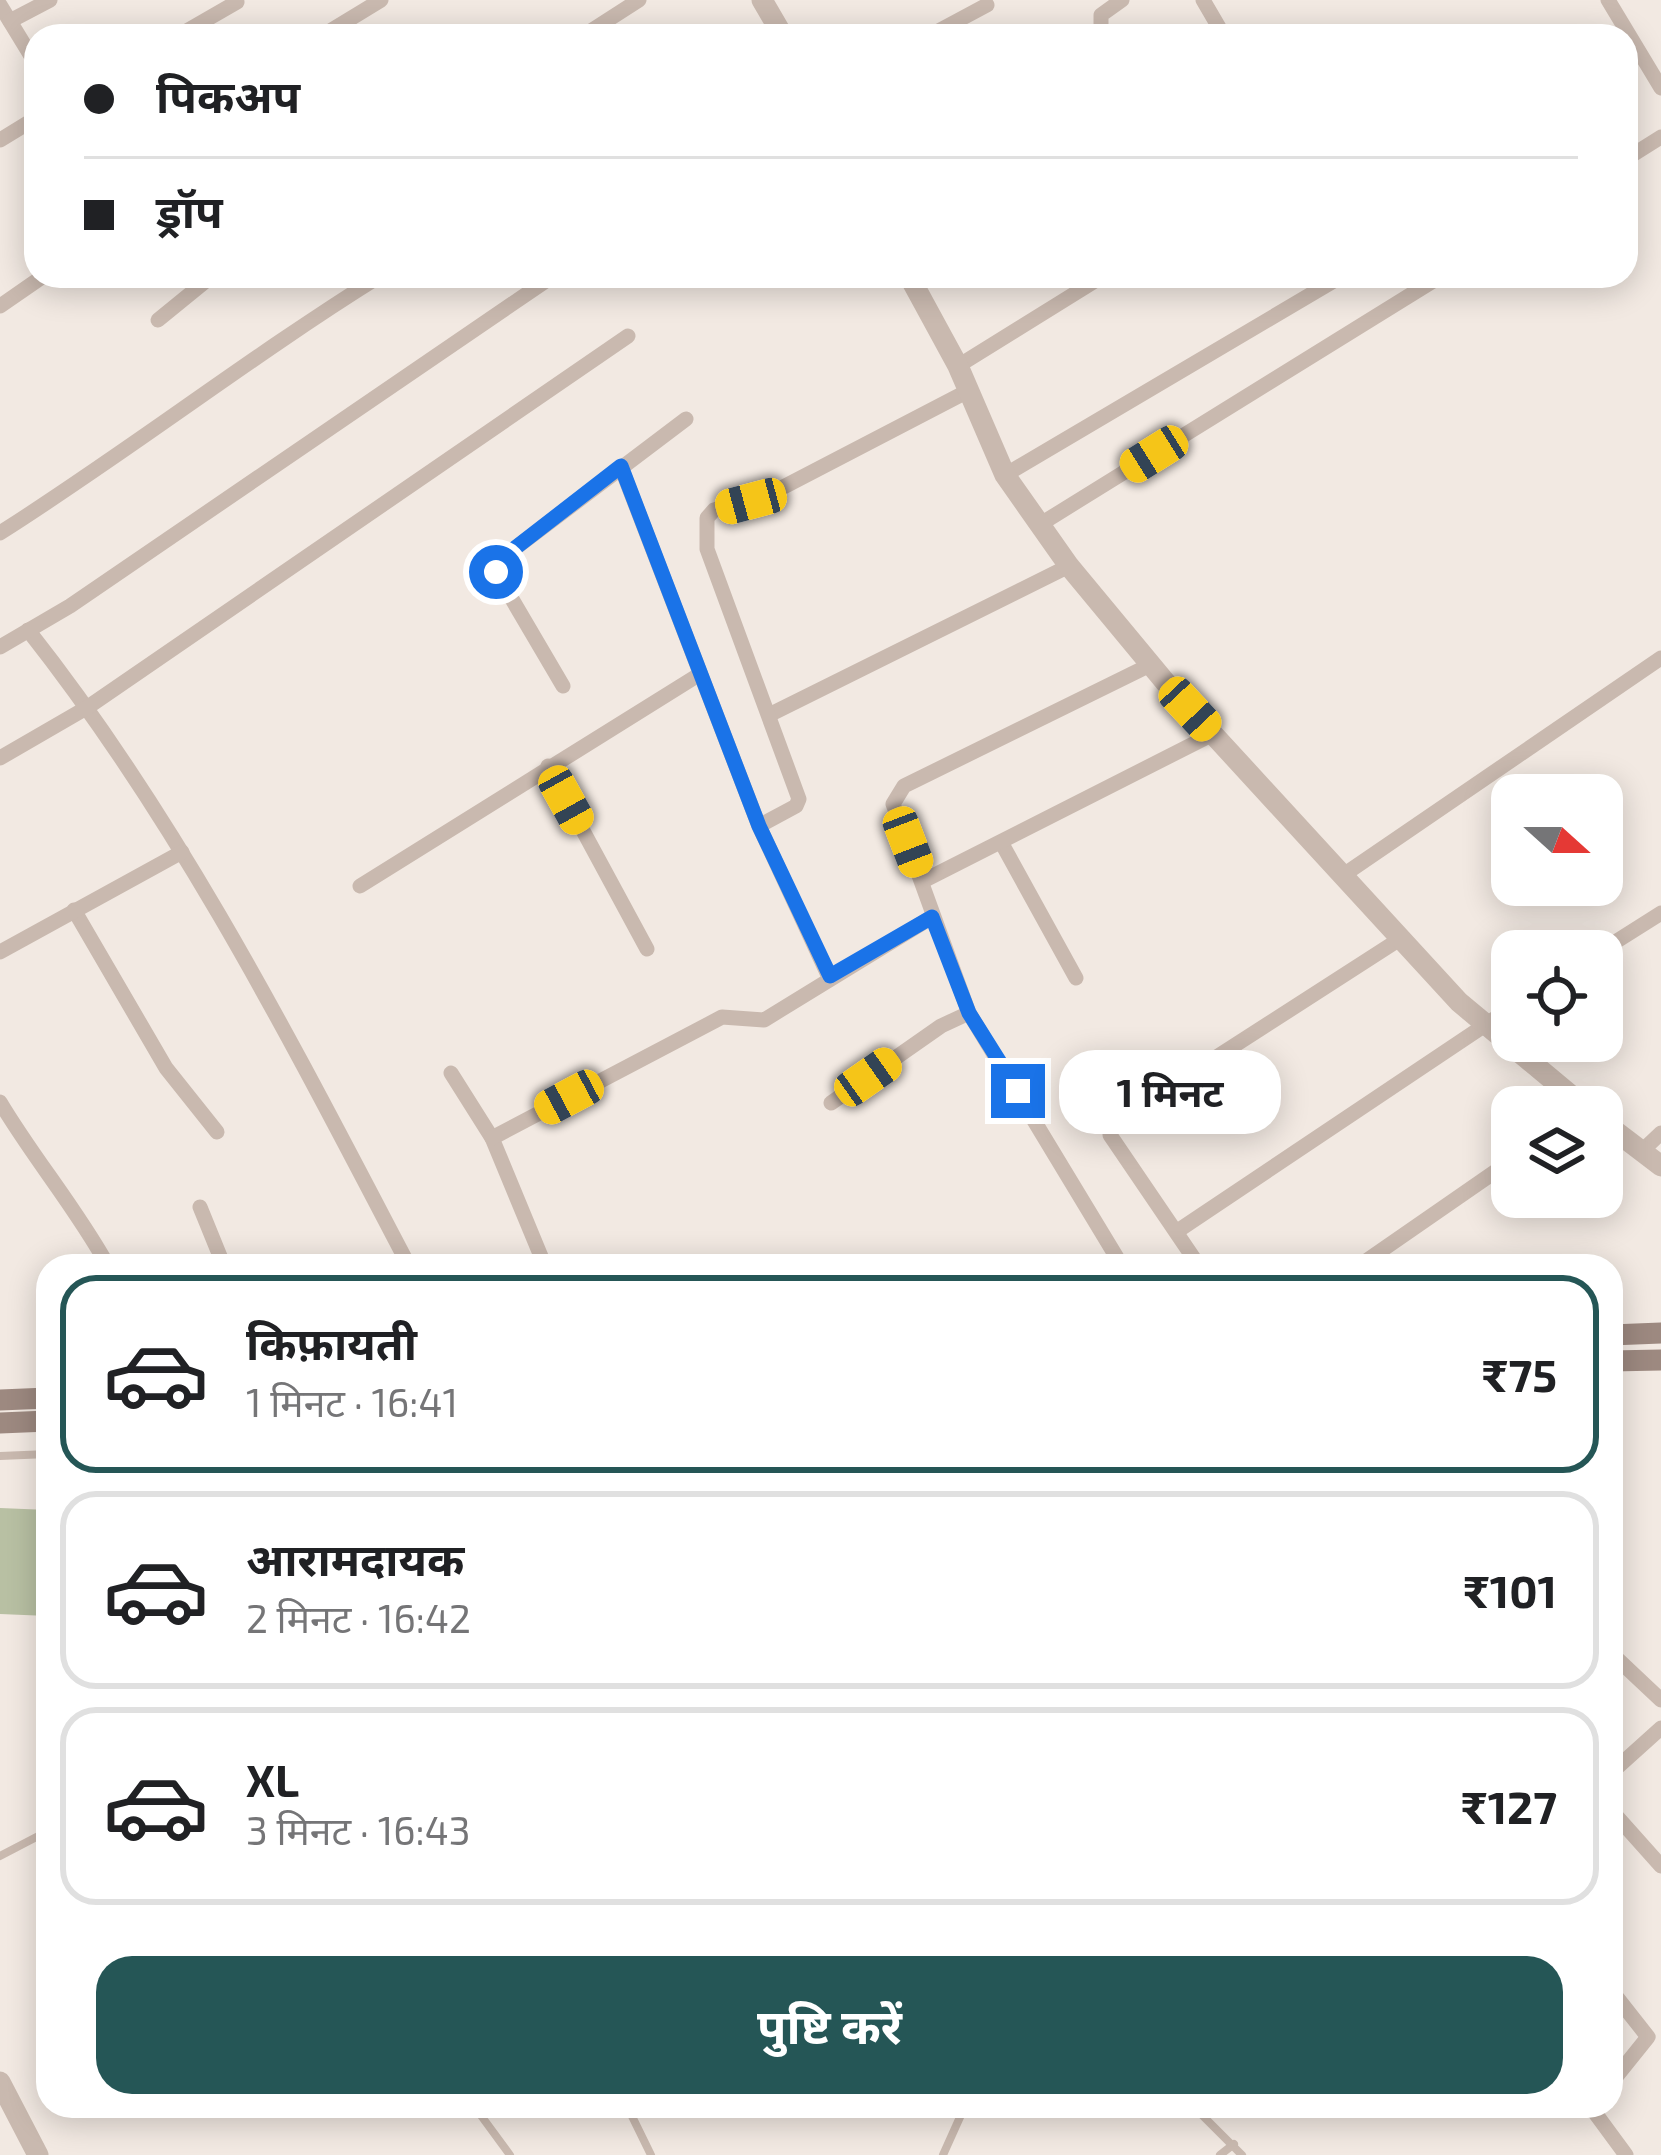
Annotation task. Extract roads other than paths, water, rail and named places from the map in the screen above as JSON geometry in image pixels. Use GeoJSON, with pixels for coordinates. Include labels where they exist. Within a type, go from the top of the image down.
{"type":"FeatureCollection","features":[{"type":"Feature","properties":{"kind":"main road"},"geometry":{"type":"LineString","coordinates":[[1623,1335],[1661,1333]]}},
{"type":"Feature","properties":{"kind":"main road"},"geometry":{"type":"LineString","coordinates":[[1623,1361],[1661,1360]]}},
{"type":"Feature","properties":{"kind":"main road"},"geometry":{"type":"LineString","coordinates":[[0,1400],[36,1398]]}},
{"type":"Feature","properties":{"kind":"main road"},"geometry":{"type":"LineString","coordinates":[[0,1423],[36,1422]]}},
{"type":"Feature","properties":{"kind":"street"},"geometry":{"type":"LineString","coordinates":[[10,21],[50,0]]}},
{"type":"Feature","properties":{"kind":"street"},"geometry":{"type":"LineString","coordinates":[[342,24],[381,0]]}},
{"type":"Feature","properties":{"kind":"street"},"geometry":{"type":"LineString","coordinates":[[602,24],[639,0]]}},
{"type":"Feature","properties":{"kind":"street"},"geometry":{"type":"LineString","coordinates":[[1101,24],[1101,15],[1122,0]]}},
{"type":"Feature","properties":{"kind":"street"},"geometry":{"type":"LineString","coordinates":[[199,24],[237,2]]}},
{"type":"Feature","properties":{"kind":"street"},"geometry":{"type":"LineString","coordinates":[[0,5],[24,44]]}},
{"type":"Feature","properties":{"kind":"street"},"geometry":{"type":"LineString","coordinates":[[951,24],[987,5]]}},
{"type":"Feature","properties":{"kind":"street"},"geometry":{"type":"LineString","coordinates":[[1638,50],[1661,88]]}},
{"type":"Feature","properties":{"kind":"street"},"geometry":{"type":"LineString","coordinates":[[0,305],[26,288]]}},
{"type":"Feature","properties":{"kind":"street"},"geometry":{"type":"LineString","coordinates":[[158,320],[197,288]]}},
{"type":"Feature","properties":{"kind":"street"},"geometry":{"type":"LineString","coordinates":[[0,533],[130,451],[296,328],[361,288]]}},
{"type":"Feature","properties":{"kind":"street"},"geometry":{"type":"LineString","coordinates":[[0,646],[535,288]]}},
{"type":"Feature","properties":{"kind":"street"},"geometry":{"type":"LineString","coordinates":[[915,288],[958,365],[1005,475],[1069,566],[1150,665],[1342,876],[1484,1025],[1559,1086]]}},
{"type":"Feature","properties":{"kind":"street"},"geometry":{"type":"LineString","coordinates":[[958,365],[1083,288]]}},
{"type":"Feature","properties":{"kind":"street"},"geometry":{"type":"LineString","coordinates":[[1005,475],[1322,288]]}},
{"type":"Feature","properties":{"kind":"street"},"geometry":{"type":"LineString","coordinates":[[1040,525],[1422,288]]}},
{"type":"Feature","properties":{"kind":"street"},"geometry":{"type":"LineString","coordinates":[[0,758],[88,706],[628,336]]}},
{"type":"Feature","properties":{"kind":"street"},"geometry":{"type":"LineString","coordinates":[[759,826],[799,802],[706,549],[707,518],[714,511],[768,495],[968,391]]}},
{"type":"Feature","properties":{"kind":"street"},"geometry":{"type":"LineString","coordinates":[[563,686],[496,566],[686,419]]}},
{"type":"Feature","properties":{"kind":"street"},"geometry":{"type":"LineString","coordinates":[[621,466],[759,826],[830,976]]}},
{"type":"Feature","properties":{"kind":"street"},"geometry":{"type":"LineString","coordinates":[[769,715],[1069,566]]}},
{"type":"Feature","properties":{"kind":"street"},"geometry":{"type":"LineString","coordinates":[[28,630],[88,706],[240,947],[403,1254]]}},
{"type":"Feature","properties":{"kind":"street"},"geometry":{"type":"LineString","coordinates":[[1342,876],[1661,658]]}},
{"type":"Feature","properties":{"kind":"street"},"geometry":{"type":"LineString","coordinates":[[1114,1254],[969,1013],[893,804],[896,793],[1009,731],[1150,665]]}},
{"type":"Feature","properties":{"kind":"street"},"geometry":{"type":"LineString","coordinates":[[360,886],[700,674]]}},
{"type":"Feature","properties":{"kind":"street"},"geometry":{"type":"LineString","coordinates":[[923,881],[1213,734]]}},
{"type":"Feature","properties":{"kind":"street"},"geometry":{"type":"LineString","coordinates":[[548,766],[646,949]]}},
{"type":"Feature","properties":{"kind":"street"},"geometry":{"type":"LineString","coordinates":[[1001,842],[1076,978]]}},
{"type":"Feature","properties":{"kind":"street"},"geometry":{"type":"LineString","coordinates":[[0,952],[182,852]]}},
{"type":"Feature","properties":{"kind":"street"},"geometry":{"type":"LineString","coordinates":[[74,910],[166,1068],[217,1132]]}},
{"type":"Feature","properties":{"kind":"street"},"geometry":{"type":"LineString","coordinates":[[1623,937],[1661,913]]}},
{"type":"Feature","properties":{"kind":"street"},"geometry":{"type":"LineString","coordinates":[[492,1138],[722,1017],[764,1020],[932,917]]}},
{"type":"Feature","properties":{"kind":"street"},"geometry":{"type":"LineString","coordinates":[[1192,1254],[1110,1136],[1115,1119],[1403,938]]}},
{"type":"Feature","properties":{"kind":"street"},"geometry":{"type":"LineString","coordinates":[[831,1103],[941,1026],[969,1013]]}},
{"type":"Feature","properties":{"kind":"street"},"geometry":{"type":"LineString","coordinates":[[1179,1230],[1491,1020]]}},
{"type":"Feature","properties":{"kind":"street"},"geometry":{"type":"LineString","coordinates":[[451,1073],[492,1138],[539,1254]]}},
{"type":"Feature","properties":{"kind":"street"},"geometry":{"type":"LineString","coordinates":[[0,1102],[28,1150],[74,1204],[101,1254]]}},
{"type":"Feature","properties":{"kind":"street"},"geometry":{"type":"LineString","coordinates":[[1643,1150],[1661,1133]]}},
{"type":"Feature","properties":{"kind":"street"},"geometry":{"type":"LineString","coordinates":[[1623,1136],[1661,1166]]}},
{"type":"Feature","properties":{"kind":"street"},"geometry":{"type":"LineString","coordinates":[[1375,1254],[1491,1174]]}},
{"type":"Feature","properties":{"kind":"street"},"geometry":{"type":"LineString","coordinates":[[200,1207],[219,1254]]}},
{"type":"Feature","properties":{"kind":"street"},"geometry":{"type":"LineString","coordinates":[[1623,1664],[1661,1700]]}},
{"type":"Feature","properties":{"kind":"street"},"geometry":{"type":"LineString","coordinates":[[1623,1762],[1661,1728]]}},
{"type":"Feature","properties":{"kind":"street"},"geometry":{"type":"LineString","coordinates":[[1623,1823],[1661,1866]]}},
{"type":"Feature","properties":{"kind":"street"},"geometry":{"type":"LineString","coordinates":[[1623,2006],[1648,2040],[1623,2069]]}},
{"type":"Feature","properties":{"kind":"street"},"geometry":{"type":"LineString","coordinates":[[0,2083],[38,2155]]}},
{"type":"Feature","properties":{"kind":"street"},"geometry":{"type":"LineString","coordinates":[[1599,2118],[1626,2155]]}},
{"type":"Feature","properties":{"kind":"lane"},"geometry":{"type":"LineString","coordinates":[[0,1456],[36,1454]]}},
{"type":"Feature","properties":{"kind":"lane"},"geometry":{"type":"LineString","coordinates":[[0,1856],[36,1837]]}},
{"type":"Feature","properties":{"kind":"lane"},"geometry":{"type":"LineString","coordinates":[[483,2118],[510,2155]]}},
{"type":"Feature","properties":{"kind":"lane"},"geometry":{"type":"LineString","coordinates":[[633,2118],[651,2155]]}},
{"type":"Feature","properties":{"kind":"lane"},"geometry":{"type":"LineString","coordinates":[[943,2155],[960,2118]]}},
{"type":"Feature","properties":{"kind":"lane"},"geometry":{"type":"LineString","coordinates":[[1206,2118],[1242,2155]]}},
{"type":"Feature","properties":{"kind":"lane"},"geometry":{"type":"LineString","coordinates":[[1220,2155],[1234,2144]]}}]}
